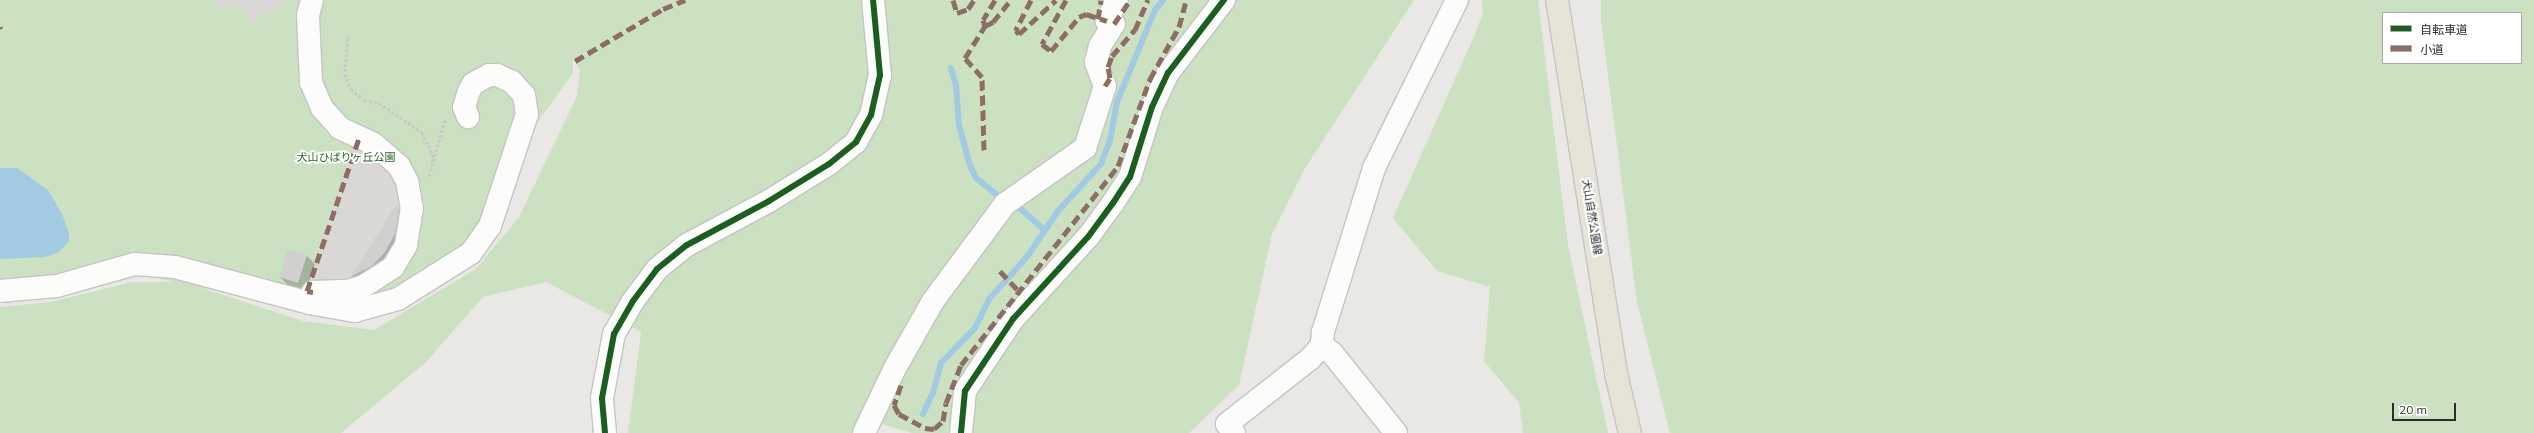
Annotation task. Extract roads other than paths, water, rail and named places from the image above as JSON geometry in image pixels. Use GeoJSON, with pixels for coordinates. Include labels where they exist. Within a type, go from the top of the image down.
{"type":"FeatureCollection","features":[{"type":"Feature","properties":{"kind":"main road","name":"犬山自然公園線"},"geometry":{"type":"LineString","coordinates":[[1557,0],[1616,374],[1630,433]]}},
{"type":"Feature","properties":{"kind":"street"},"geometry":{"type":"LineString","coordinates":[[309,303],[313,292],[348,291],[364,286],[393,267],[406,245],[412,209],[407,181],[398,166],[374,144],[340,128],[322,108],[311,82],[308,15],[312,0]]}},
{"type":"Feature","properties":{"kind":"street"},"geometry":{"type":"LineString","coordinates":[[605,433],[602,398],[614,334],[633,301],[657,269],[687,245],[769,201],[829,164],[856,142],[871,115],[880,75],[873,0]]}},
{"type":"Feature","properties":{"kind":"street"},"geometry":{"type":"LineString","coordinates":[[864,433],[895,368],[933,301],[1005,204],[1085,148],[1105,86],[1096,62],[1100,46],[1114,24],[1107,21],[1117,0]]}},
{"type":"Feature","properties":{"kind":"street"},"geometry":{"type":"LineString","coordinates":[[961,433],[965,391],[1013,319],[1088,237],[1113,203],[1130,177],[1152,107],[1168,73],[1224,0]]}},
{"type":"Feature","properties":{"kind":"street"},"geometry":{"type":"LineString","coordinates":[[1234,433],[1227,424],[1310,359],[1322,345],[1327,317],[1374,168],[1457,0]]}},
{"type":"Feature","properties":{"kind":"street"},"geometry":{"type":"LineString","coordinates":[[0,292],[58,286],[135,264],[175,267],[309,303],[355,311],[398,300],[471,253],[490,226],[527,114],[524,95],[512,82],[497,74],[488,75],[473,84],[464,107],[458,116]]}},
{"type":"Feature","properties":{"kind":"street"},"geometry":{"type":"LineString","coordinates":[[1322,345],[1332,353],[1396,433]]}},
{"type":"Feature","properties":{"kind":"water"},"geometry":{"type":"Polygon","coordinates":[[[0,168],[17,168],[48,190],[62,214],[69,233],[69,241],[59,252],[45,257],[0,259],[0,168]]]}},
{"type":"Feature","properties":{"kind":"waterway"},"geometry":{"type":"LineString","coordinates":[[923,414],[933,393],[941,363],[975,328],[989,299],[1027,257],[1058,211],[1101,164],[1110,141],[1117,102],[1155,10],[1163,0]]}},
{"type":"Feature","properties":{"kind":"waterway"},"geometry":{"type":"LineString","coordinates":[[951,68],[956,85],[959,125],[969,163],[976,178],[1004,201]]}},
{"type":"Feature","properties":{"kind":"waterway"},"geometry":{"type":"LineString","coordinates":[[1013,205],[1022,210],[1044,230]]}},
{"type":"Feature","properties":{"kind":"park label","name":"犬山ひばりヶ丘公園"},"geometry":{"type":"Point","coordinates":[346,157]}}]}
